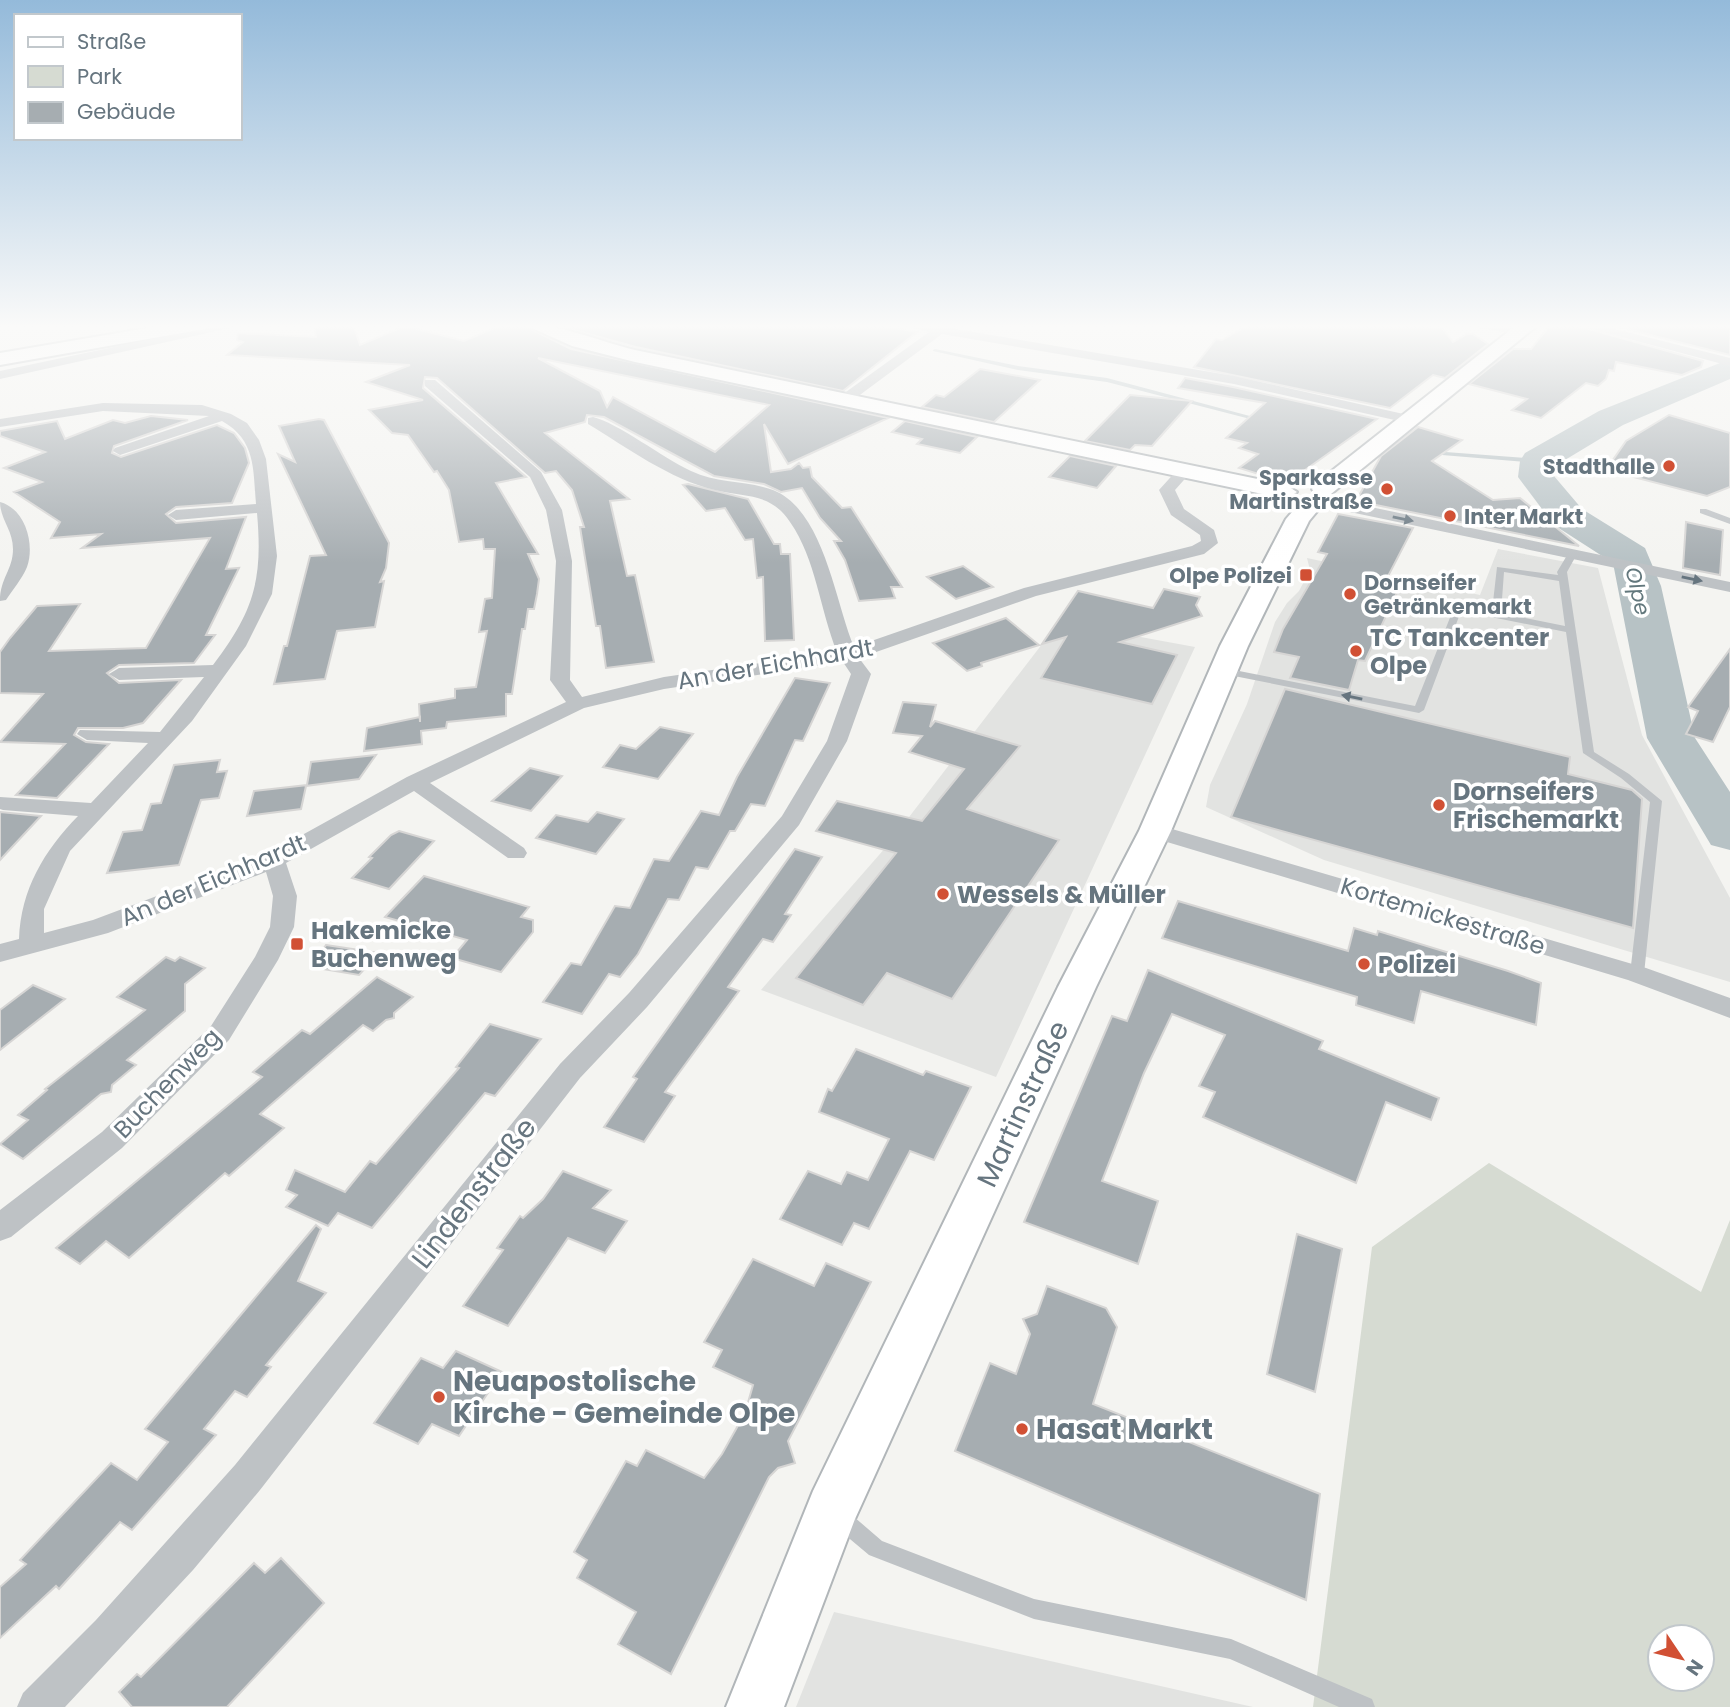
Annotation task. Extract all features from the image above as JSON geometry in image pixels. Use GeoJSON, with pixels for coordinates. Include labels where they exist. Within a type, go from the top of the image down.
{"type":"FeatureCollection","features":[{"type":"Feature","properties":{"kind":"street"},"geometry":{"type":"LineString","coordinates":[[454,404],[536,475],[554,510],[564,561],[560,680],[578,704]]}},
{"type":"Feature","properties":{"kind":"street"},"geometry":{"type":"LineString","coordinates":[[862,404],[1286,492],[1289,502],[1322,501],[1730,587]]}},
{"type":"Feature","properties":{"kind":"street"},"geometry":{"type":"LineString","coordinates":[[1340,404],[1408,419]]}},
{"type":"Feature","properties":{"kind":"street","name":"Martinstraße"},"geometry":{"type":"LineString","coordinates":[[755,1707],[832,1510],[1077,987],[1155,831],[1224,671],[1298,519],[1322,501],[1408,419],[1428,404]]}},
{"type":"Feature","properties":{"kind":"street"},"geometry":{"type":"LineString","coordinates":[[0,423],[103,407],[202,409],[222,416],[242,426],[252,440],[259,459],[269,556],[263,594],[237,646],[185,717],[60,848],[32,909],[31,945]]}},
{"type":"Feature","properties":{"kind":"street"},"geometry":{"type":"LineString","coordinates":[[120,451],[222,416]]}},
{"type":"Feature","properties":{"kind":"street"},"geometry":{"type":"LineString","coordinates":[[593,421],[706,483],[758,489],[771,494],[790,510],[815,554],[847,656]]}},
{"type":"Feature","properties":{"kind":"street","name":"An der Eichhardt"},"geometry":{"type":"LineString","coordinates":[[0,953],[99,927],[275,859],[415,782],[578,704],[664,683],[847,656],[1030,592],[1198,550],[1210,543],[1208,533],[1177,512],[1167,490],[1183,472]]}},
{"type":"Feature","properties":{"kind":"street"},"geometry":{"type":"LineString","coordinates":[[0,507],[11,513],[21,536],[18,570],[0,596]]}},
{"type":"Feature","properties":{"kind":"street"},"geometry":{"type":"LineString","coordinates":[[176,515],[264,508]]}},
{"type":"Feature","properties":{"kind":"street","name":"Lindenstraße"},"geometry":{"type":"LineString","coordinates":[[37,1707],[107,1639],[190,1545],[570,1071],[638,1000],[791,820],[837,740],[861,674],[847,656]]}},
{"type":"Feature","properties":{"kind":"street"},"geometry":{"type":"LineString","coordinates":[[119,674],[219,671]]}},
{"type":"Feature","properties":{"kind":"street"},"geometry":{"type":"LineString","coordinates":[[87,734],[164,738]]}},
{"type":"Feature","properties":{"kind":"street"},"geometry":{"type":"LineString","coordinates":[[415,782],[516,853]]}},
{"type":"Feature","properties":{"kind":"street"},"geometry":{"type":"LineString","coordinates":[[3,803],[95,810]]}},
{"type":"Feature","properties":{"kind":"street","name":"Kortemickestraße"},"geometry":{"type":"LineString","coordinates":[[1155,831],[1637,974],[1730,1008]]}},
{"type":"Feature","properties":{"kind":"street","name":"Buchenweg"},"geometry":{"type":"LineString","coordinates":[[0,1228],[112,1140],[220,1033],[266,960],[282,927],[285,895],[275,859]]}},
{"type":"Feature","properties":{"kind":"lane"},"geometry":{"type":"LineString","coordinates":[[1703,511],[1730,521]]}},
{"type":"Feature","properties":{"kind":"lane"},"geometry":{"type":"LineString","coordinates":[[1573,554],[1562,572],[1589,753],[1625,776],[1656,801],[1637,974]]}},
{"type":"Feature","properties":{"kind":"lane"},"geometry":{"type":"LineString","coordinates":[[1496,615],[1500,569],[1563,579]]}},
{"type":"Feature","properties":{"kind":"lane"},"geometry":{"type":"LineString","coordinates":[[1224,671],[1419,710],[1458,607],[1571,630]]}},
{"type":"Feature","properties":{"kind":"lane"},"geometry":{"type":"LineString","coordinates":[[832,1510],[877,1548],[1034,1609],[1231,1649],[1364,1707]]}},
{"type":"Feature","properties":{"kind":"shaded area"},"geometry":{"type":"Polygon","coordinates":[[[1498,549],[1598,568],[1642,735],[1730,898],[1730,982],[1324,860],[1206,807],[1210,785],[1247,704],[1275,622],[1287,603],[1299,591],[1310,570],[1307,558],[1480,595],[1498,549]]]}},
{"type":"Feature","properties":{"kind":"shaded area"},"geometry":{"type":"Polygon","coordinates":[[[1059,622],[1195,647],[996,1077],[761,990],[886,847],[1059,622]]]}},
{"type":"Feature","properties":{"kind":"shaded area"},"geometry":{"type":"Polygon","coordinates":[[[834,1612],[1253,1707],[796,1707],[834,1612]]]}},
{"type":"Feature","properties":{"kind":"green space"},"geometry":{"type":"Polygon","coordinates":[[[1489,1163],[1701,1292],[1730,1220],[1730,1707],[1313,1707],[1372,1247],[1489,1163]]]}},
{"type":"Feature","properties":{"kind":"building"},"geometry":{"type":"Polygon","coordinates":[[[403,404],[441,404],[526,477],[496,483],[538,554],[528,554],[539,579],[534,609],[528,609],[525,629],[522,629],[512,694],[506,694],[506,716],[447,722],[446,728],[421,731],[422,744],[364,751],[367,728],[420,717],[419,704],[455,698],[455,689],[476,687],[487,631],[479,632],[485,599],[492,598],[495,549],[484,549],[483,539],[459,542],[449,490],[437,471],[434,472],[408,435],[392,433],[369,410],[403,404]]]}},
{"type":"Feature","properties":{"kind":"building"},"geometry":{"type":"Polygon","coordinates":[[[466,404],[606,404],[607,407],[609,404],[625,404],[715,452],[769,405],[762,404],[822,404],[888,418],[788,464],[764,424],[771,472],[791,469],[799,463],[803,468],[810,467],[812,477],[842,508],[851,507],[902,587],[891,587],[895,598],[859,601],[845,560],[834,541],[841,541],[820,518],[802,488],[781,492],[764,484],[714,476],[604,417],[587,415],[585,422],[545,433],[629,499],[610,501],[627,576],[635,575],[654,662],[606,668],[600,626],[596,626],[580,527],[584,527],[572,490],[556,471],[545,473],[466,404]]]}},
{"type":"Feature","properties":{"kind":"building"},"geometry":{"type":"Polygon","coordinates":[[[926,404],[1014,404],[994,422],[922,407],[926,404]]]}},
{"type":"Feature","properties":{"kind":"building"},"geometry":{"type":"Polygon","coordinates":[[[1122,404],[1190,404],[1152,446],[1135,445],[1130,450],[1085,441],[1122,404]]]}},
{"type":"Feature","properties":{"kind":"building"},"geometry":{"type":"Polygon","coordinates":[[[1264,404],[1308,404],[1377,419],[1291,480],[1272,474],[1268,477],[1239,468],[1258,454],[1239,448],[1247,443],[1226,438],[1264,404]]]}},
{"type":"Feature","properties":{"kind":"building"},"geometry":{"type":"Polygon","coordinates":[[[1369,404],[1396,404],[1390,408],[1369,404]]]}},
{"type":"Feature","properties":{"kind":"building"},"geometry":{"type":"Polygon","coordinates":[[[1521,404],[1559,404],[1541,418],[1512,410],[1521,404]]]}},
{"type":"Feature","properties":{"kind":"building","name":"Stadthalle"},"geometry":{"type":"Polygon","coordinates":[[[1669,415],[1730,433],[1730,487],[1707,496],[1606,470],[1626,441],[1669,415]]]}},
{"type":"Feature","properties":{"kind":"building"},"geometry":{"type":"Polygon","coordinates":[[[151,416],[188,420],[114,446],[112,453],[121,457],[217,425],[234,433],[245,448],[249,463],[232,503],[176,507],[166,514],[176,523],[246,517],[226,569],[239,568],[206,635],[215,635],[194,663],[119,665],[107,673],[119,683],[181,680],[143,723],[123,728],[78,728],[74,735],[86,742],[109,744],[57,798],[16,795],[65,744],[0,742],[43,694],[0,693],[0,652],[10,638],[37,606],[80,604],[49,651],[146,648],[210,538],[82,548],[101,534],[51,538],[60,522],[14,492],[42,482],[4,468],[45,452],[0,436],[0,431],[57,421],[65,439],[113,420],[125,423],[151,416]]]}},
{"type":"Feature","properties":{"kind":"building"},"geometry":{"type":"Polygon","coordinates":[[[324,420],[389,543],[386,568],[380,582],[384,581],[375,627],[337,631],[325,679],[274,684],[284,646],[287,646],[310,556],[326,555],[278,454],[295,462],[279,426],[324,420]]]}},
{"type":"Feature","properties":{"kind":"building"},"geometry":{"type":"Polygon","coordinates":[[[905,421],[977,437],[960,453],[917,444],[922,439],[892,432],[905,421]]]}},
{"type":"Feature","properties":{"kind":"building"},"geometry":{"type":"Polygon","coordinates":[[[1418,427],[1462,440],[1432,461],[1493,500],[1520,498],[1579,546],[1356,501],[1381,456],[1418,427]]]}},
{"type":"Feature","properties":{"kind":"building"},"geometry":{"type":"Polygon","coordinates":[[[1070,456],[1116,466],[1097,488],[1049,477],[1070,456]]]}},
{"type":"Feature","properties":{"kind":"building"},"geometry":{"type":"Polygon","coordinates":[[[683,485],[748,499],[774,544],[780,544],[781,554],[790,554],[794,640],[765,641],[763,577],[757,578],[753,539],[745,540],[725,508],[706,511],[683,485]]]}},
{"type":"Feature","properties":{"kind":"building"},"geometry":{"type":"Polygon","coordinates":[[[1338,514],[1413,528],[1386,580],[1401,584],[1365,661],[1358,660],[1349,690],[1290,678],[1299,657],[1274,652],[1283,629],[1327,554],[1318,552],[1338,514]]]}},
{"type":"Feature","properties":{"kind":"building"},"geometry":{"type":"Polygon","coordinates":[[[1686,522],[1723,530],[1720,575],[1683,568],[1686,522]]]}},
{"type":"Feature","properties":{"kind":"building"},"geometry":{"type":"Polygon","coordinates":[[[963,566],[993,587],[956,599],[927,577],[963,566]]]}},
{"type":"Feature","properties":{"kind":"building"},"geometry":{"type":"Polygon","coordinates":[[[1164,589],[1200,597],[1196,605],[1202,616],[1120,642],[1177,655],[1152,704],[1041,678],[1066,637],[1042,644],[1078,591],[1153,608],[1164,589]]]}},
{"type":"Feature","properties":{"kind":"building"},"geometry":{"type":"Polygon","coordinates":[[[1006,618],[1039,645],[981,663],[982,666],[967,671],[933,643],[1006,618]]]}},
{"type":"Feature","properties":{"kind":"building"},"geometry":{"type":"Polygon","coordinates":[[[1730,649],[1730,707],[1713,742],[1686,734],[1698,711],[1688,707],[1730,649]]]}},
{"type":"Feature","properties":{"kind":"building"},"geometry":{"type":"Polygon","coordinates":[[[795,678],[830,683],[803,741],[795,740],[765,806],[751,804],[735,831],[730,831],[708,869],[696,867],[679,900],[668,899],[638,954],[620,977],[609,974],[582,1014],[543,1002],[571,963],[581,965],[615,906],[630,908],[654,859],[669,861],[701,811],[719,815],[737,777],[795,678]]]}},
{"type":"Feature","properties":{"kind":"building","name":"Dornseifers Frischemarkt"},"geometry":{"type":"Polygon","coordinates":[[[1285,689],[1570,757],[1568,774],[1632,790],[1642,799],[1633,928],[1231,817],[1285,689]]]}},
{"type":"Feature","properties":{"kind":"building","name":"Wessels & Müller"},"geometry":{"type":"Polygon","coordinates":[[[903,702],[936,705],[930,727],[935,721],[1020,746],[967,809],[1059,840],[952,999],[887,973],[863,1005],[796,978],[896,853],[816,831],[837,801],[922,821],[964,769],[909,752],[922,736],[893,733],[903,702]]]}},
{"type":"Feature","properties":{"kind":"building"},"geometry":{"type":"Polygon","coordinates":[[[660,727],[693,734],[658,779],[603,767],[620,745],[636,749],[660,727]]]}},
{"type":"Feature","properties":{"kind":"building"},"geometry":{"type":"Polygon","coordinates":[[[376,755],[359,779],[306,786],[301,809],[247,816],[254,791],[307,785],[311,762],[376,755]]]}},
{"type":"Feature","properties":{"kind":"building"},"geometry":{"type":"Polygon","coordinates":[[[220,760],[217,772],[227,771],[219,798],[201,800],[179,865],[107,873],[123,832],[142,830],[151,804],[161,803],[174,765],[220,760]]]}},
{"type":"Feature","properties":{"kind":"building"},"geometry":{"type":"Polygon","coordinates":[[[530,768],[562,776],[531,811],[492,801],[530,768]]]}},
{"type":"Feature","properties":{"kind":"building"},"geometry":{"type":"Polygon","coordinates":[[[0,812],[41,816],[0,860],[0,812]]]}},
{"type":"Feature","properties":{"kind":"building"},"geometry":{"type":"Polygon","coordinates":[[[597,812],[624,819],[596,854],[536,838],[556,815],[588,822],[597,812]]]}},
{"type":"Feature","properties":{"kind":"building"},"geometry":{"type":"Polygon","coordinates":[[[399,831],[434,841],[389,889],[352,878],[391,835],[399,831]]]}},
{"type":"Feature","properties":{"kind":"building"},"geometry":{"type":"Polygon","coordinates":[[[795,849],[822,857],[785,914],[791,915],[773,942],[763,939],[728,987],[739,991],[665,1092],[675,1096],[644,1142],[604,1127],[637,1079],[633,1077],[795,849]]]}},
{"type":"Feature","properties":{"kind":"building"},"geometry":{"type":"Polygon","coordinates":[[[424,876],[529,907],[521,917],[533,920],[533,932],[501,972],[452,958],[467,940],[385,917],[424,876]]]}},
{"type":"Feature","properties":{"kind":"building","name":"Polizei"},"geometry":{"type":"Polygon","coordinates":[[[1178,901],[1348,951],[1354,928],[1377,935],[1378,931],[1508,971],[1541,983],[1536,1025],[1421,991],[1414,1023],[1356,1005],[1357,997],[1162,938],[1178,901]]]}},
{"type":"Feature","properties":{"kind":"building"},"geometry":{"type":"Polygon","coordinates":[[[326,945],[379,953],[359,975],[311,967],[326,945]]]}},
{"type":"Feature","properties":{"kind":"building"},"geometry":{"type":"Polygon","coordinates":[[[166,957],[175,961],[180,957],[205,968],[185,984],[185,1011],[127,1060],[136,1065],[112,1085],[111,1092],[101,1094],[23,1159],[0,1144],[28,1120],[18,1115],[47,1090],[45,1089],[145,1010],[117,997],[166,957]]]}},
{"type":"Feature","properties":{"kind":"building"},"geometry":{"type":"Polygon","coordinates":[[[1148,970],[1323,1041],[1319,1049],[1439,1098],[1431,1120],[1386,1102],[1356,1183],[1203,1117],[1215,1092],[1199,1086],[1225,1035],[1172,1014],[1144,1073],[1102,1181],[1158,1201],[1138,1264],[1024,1222],[1112,1016],[1127,1021],[1148,970]]]}},
{"type":"Feature","properties":{"kind":"building"},"geometry":{"type":"Polygon","coordinates":[[[377,977],[413,997],[394,1013],[394,1018],[386,1020],[373,1031],[363,1025],[260,1114],[284,1128],[229,1176],[225,1173],[129,1258],[106,1241],[80,1264],[56,1248],[262,1077],[253,1072],[302,1030],[310,1034],[377,977]]]}},
{"type":"Feature","properties":{"kind":"building"},"geometry":{"type":"Polygon","coordinates":[[[33,985],[65,999],[0,1050],[0,1010],[33,985]]]}},
{"type":"Feature","properties":{"kind":"building"},"geometry":{"type":"Polygon","coordinates":[[[490,1024],[541,1039],[495,1096],[485,1093],[372,1228],[338,1213],[328,1226],[286,1207],[297,1195],[286,1190],[295,1170],[345,1192],[370,1161],[376,1164],[459,1068],[456,1067],[490,1024]]]}},
{"type":"Feature","properties":{"kind":"building"},"geometry":{"type":"Polygon","coordinates":[[[856,1049],[923,1075],[926,1071],[971,1087],[934,1160],[910,1151],[869,1229],[854,1223],[842,1245],[780,1219],[808,1171],[841,1184],[847,1172],[868,1180],[889,1139],[819,1112],[828,1089],[832,1091],[856,1049]]]}},
{"type":"Feature","properties":{"kind":"building"},"geometry":{"type":"Polygon","coordinates":[[[563,1171],[611,1190],[593,1208],[627,1221],[605,1253],[568,1238],[508,1326],[463,1306],[503,1250],[497,1248],[520,1216],[523,1218],[543,1199],[563,1171]]]}},
{"type":"Feature","properties":{"kind":"building"},"geometry":{"type":"Polygon","coordinates":[[[316,1225],[321,1229],[298,1281],[326,1293],[266,1365],[271,1367],[247,1397],[235,1391],[204,1429],[216,1435],[132,1530],[120,1522],[59,1589],[56,1586],[0,1638],[0,1587],[26,1564],[20,1560],[111,1463],[137,1480],[168,1442],[145,1429],[316,1225]]]}},
{"type":"Feature","properties":{"kind":"building"},"geometry":{"type":"Polygon","coordinates":[[[1297,1234],[1342,1249],[1315,1392],[1267,1374],[1297,1234]]]}},
{"type":"Feature","properties":{"kind":"building"},"geometry":{"type":"Polygon","coordinates":[[[753,1259],[814,1286],[826,1263],[871,1282],[788,1441],[795,1463],[778,1468],[769,1477],[671,1674],[618,1644],[636,1612],[577,1578],[587,1560],[574,1552],[626,1461],[637,1466],[646,1450],[704,1478],[722,1454],[745,1413],[753,1385],[713,1367],[722,1350],[704,1342],[753,1259]]]}},
{"type":"Feature","properties":{"kind":"building"},"geometry":{"type":"Polygon","coordinates":[[[1047,1286],[1106,1308],[1117,1327],[1093,1404],[1320,1494],[1306,1600],[955,1451],[990,1363],[1016,1374],[1030,1334],[1023,1319],[1037,1314],[1047,1286]]]}},
{"type":"Feature","properties":{"kind":"building","name":"Neuapostolische Kirche - Gemeinde Olpe"},"geometry":{"type":"Polygon","coordinates":[[[456,1351],[502,1372],[459,1436],[432,1424],[418,1444],[374,1423],[421,1358],[443,1368],[456,1351]]]}},
{"type":"Feature","properties":{"kind":"building"},"geometry":{"type":"Polygon","coordinates":[[[281,1558],[324,1603],[227,1707],[132,1707],[119,1692],[137,1674],[141,1677],[254,1563],[265,1573],[281,1558]]]}},
{"type":"Feature","properties":{"kind":"waterway"},"geometry":{"type":"LineString","coordinates":[[1199,404],[1258,419]]}},
{"type":"Feature","properties":{"kind":"waterway","name":"Olpe"},"geometry":{"type":"LineString","coordinates":[[1645,404],[1611,418],[1538,461],[1536,477],[1568,517],[1631,557],[1640,586],[1671,738],[1730,833]]}},
{"type":"Feature","properties":{"kind":"waterway"},"geometry":{"type":"LineString","coordinates":[[1432,453],[1538,461]]}},
{"type":"Feature","properties":{"kind":"place","name":"Stadthalle"},"geometry":{"type":"Point","coordinates":[1669,466]}},
{"type":"Feature","properties":{"kind":"place","name":"Sparkasse Martinstraße"},"geometry":{"type":"Point","coordinates":[1387,489]}},
{"type":"Feature","properties":{"kind":"place","name":"Inter Markt"},"geometry":{"type":"Point","coordinates":[1450,516]}},
{"type":"Feature","properties":{"kind":"place","name":"Olpe Polizei"},"geometry":{"type":"Point","coordinates":[1306,575]}},
{"type":"Feature","properties":{"kind":"place","name":"Dornseifer Getränkemarkt"},"geometry":{"type":"Point","coordinates":[1350,594]}},
{"type":"Feature","properties":{"kind":"place","name":"TC Tankcenter Olpe"},"geometry":{"type":"Point","coordinates":[1356,651]}},
{"type":"Feature","properties":{"kind":"place","name":"Dornseifers Frischemarkt"},"geometry":{"type":"Point","coordinates":[1439,805]}},
{"type":"Feature","properties":{"kind":"place","name":"Wessels & Müller"},"geometry":{"type":"Point","coordinates":[943,894]}},
{"type":"Feature","properties":{"kind":"place","name":"Hakemicke Buchenweg"},"geometry":{"type":"Point","coordinates":[297,944]}},
{"type":"Feature","properties":{"kind":"place","name":"Polizei"},"geometry":{"type":"Point","coordinates":[1364,964]}},
{"type":"Feature","properties":{"kind":"place","name":"Neuapostolische Kirche - Gemeinde Olpe"},"geometry":{"type":"Point","coordinates":[439,1397]}},
{"type":"Feature","properties":{"kind":"place","name":"Hasat Markt"},"geometry":{"type":"Point","coordinates":[1022,1429]}}]}
